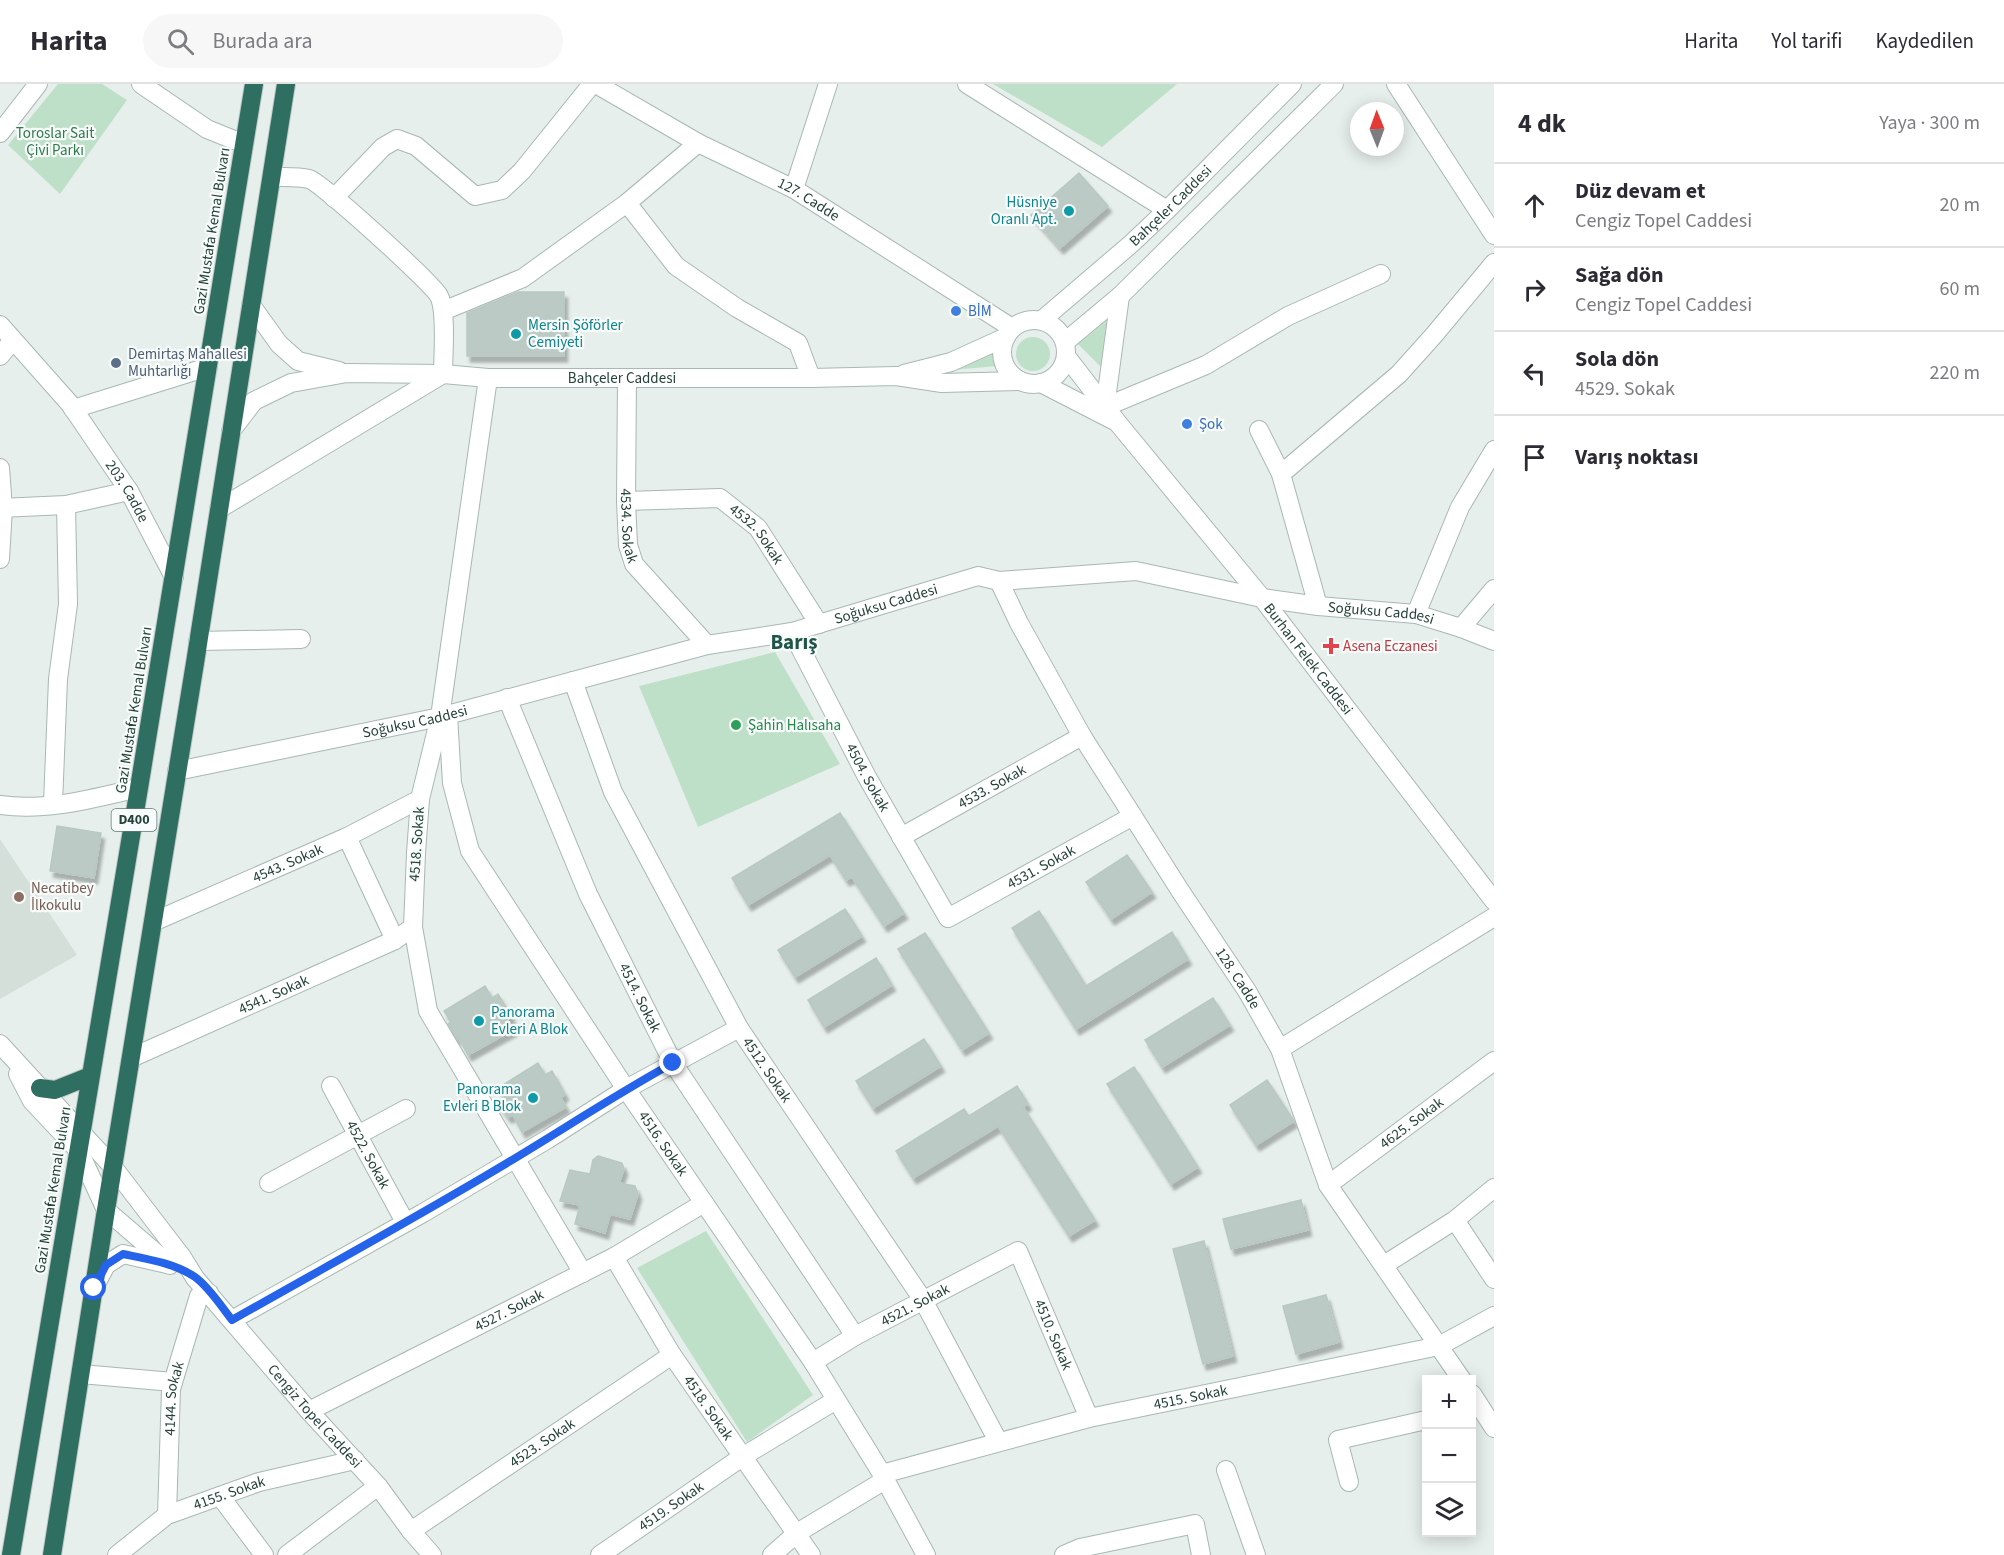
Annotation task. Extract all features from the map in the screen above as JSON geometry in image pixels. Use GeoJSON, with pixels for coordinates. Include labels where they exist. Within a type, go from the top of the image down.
{"type":"FeatureCollection","features":[{"type":"Feature","properties":{"kind":"highway","name":"Gazi Mustafa Kemal Bulvarı"},"geometry":{"type":"LineString","coordinates":[[11,1555],[140,788],[254,84]]}},
{"type":"Feature","properties":{"kind":"highway","name":"D400"},"geometry":{"type":"LineString","coordinates":[[52,1555],[286,84]]}},
{"type":"Feature","properties":{"kind":"highway"},"geometry":{"type":"LineString","coordinates":[[40,1088],[55,1090],[90,1076]]}},
{"type":"Feature","properties":{"kind":"street"},"geometry":{"type":"LineString","coordinates":[[0,133],[38,84]]}},
{"type":"Feature","properties":{"kind":"street"},"geometry":{"type":"LineString","coordinates":[[141,84],[207,129],[244,144]]}},
{"type":"Feature","properties":{"kind":"street"},"geometry":{"type":"LineString","coordinates":[[334,198],[383,147],[397,139],[416,146],[475,196],[502,190],[522,171],[594,84]]}},
{"type":"Feature","properties":{"kind":"street","name":"127. Cadde"},"geometry":{"type":"LineString","coordinates":[[594,84],[698,142],[794,189],[1009,332]]}},
{"type":"Feature","properties":{"kind":"street"},"geometry":{"type":"LineString","coordinates":[[794,189],[828,84]]}},
{"type":"Feature","properties":{"kind":"street"},"geometry":{"type":"LineString","coordinates":[[967,84],[1167,210]]}},
{"type":"Feature","properties":{"kind":"street","name":"Bahçeler Caddesi"},"geometry":{"type":"LineString","coordinates":[[1042,320],[1167,210],[1292,84]]}},
{"type":"Feature","properties":{"kind":"street","name":"Bahçeler Caddesi"},"geometry":{"type":"LineString","coordinates":[[1065,349],[1334,84]]}},
{"type":"Feature","properties":{"kind":"street"},"geometry":{"type":"LineString","coordinates":[[1396,84],[1494,235]]}},
{"type":"Feature","properties":{"kind":"street"},"geometry":{"type":"LineString","coordinates":[[443,311],[523,278],[627,203],[698,142]]}},
{"type":"Feature","properties":{"kind":"street"},"geometry":{"type":"LineString","coordinates":[[219,509],[443,374],[443,311],[439,296],[422,276],[310,179],[272,177]]}},
{"type":"Feature","properties":{"kind":"street"},"geometry":{"type":"LineString","coordinates":[[627,203],[676,266],[737,308],[798,343],[811,378]]}},
{"type":"Feature","properties":{"kind":"street"},"geometry":{"type":"LineString","coordinates":[[1281,474],[1399,374],[1494,263]]}},
{"type":"Feature","properties":{"kind":"street"},"geometry":{"type":"LineString","coordinates":[[1105,407],[1206,365],[1288,316],[1381,274]]}},
{"type":"Feature","properties":{"kind":"street"},"geometry":{"type":"LineString","coordinates":[[1105,407],[1120,296]]}},
{"type":"Feature","properties":{"kind":"street"},"geometry":{"type":"LineString","coordinates":[[251,305],[279,344],[298,361],[347,372]]}},
{"type":"Feature","properties":{"kind":"street"},"geometry":{"type":"LineString","coordinates":[[1032,320],[1042,320],[1052,325],[1060,333],[1065,349],[1064,363],[1059,372],[1051,379],[1041,383],[1030,384],[1020,381],[942,383],[896,376],[951,362],[1009,332],[1021,322],[1032,320]]}},
{"type":"Feature","properties":{"kind":"street","name":"203. Cadde"},"geometry":{"type":"LineString","coordinates":[[0,325],[73,409],[129,491],[174,577]]}},
{"type":"Feature","properties":{"kind":"street"},"geometry":{"type":"LineString","coordinates":[[1009,332],[1002,346],[1002,357],[1012,375],[1020,381]]}},
{"type":"Feature","properties":{"kind":"street"},"geometry":{"type":"LineString","coordinates":[[0,356],[13,340]]}},
{"type":"Feature","properties":{"kind":"street","name":"Burhan Felek Caddesi"},"geometry":{"type":"LineString","coordinates":[[1065,349],[1105,407],[1262,598],[1494,901]]}},
{"type":"Feature","properties":{"kind":"street"},"geometry":{"type":"LineString","coordinates":[[73,409],[208,367]]}},
{"type":"Feature","properties":{"kind":"street"},"geometry":{"type":"LineString","coordinates":[[231,431],[254,401],[291,383],[347,372]]}},
{"type":"Feature","properties":{"kind":"street","name":"Bahçeler Caddesi"},"geometry":{"type":"LineString","coordinates":[[347,372],[443,374],[488,378],[896,376]]}},
{"type":"Feature","properties":{"kind":"street","name":"4518. Sokak"},"geometry":{"type":"LineString","coordinates":[[488,378],[444,716],[420,799],[413,927],[428,1011],[583,1273]]}},
{"type":"Feature","properties":{"kind":"street","name":"4534. Sokak"},"geometry":{"type":"LineString","coordinates":[[627,379],[628,545],[634,564],[707,645]]}},
{"type":"Feature","properties":{"kind":"street"},"geometry":{"type":"LineString","coordinates":[[1041,383],[1117,422]]}},
{"type":"Feature","properties":{"kind":"street"},"geometry":{"type":"LineString","coordinates":[[1259,430],[1281,474],[1318,606]]}},
{"type":"Feature","properties":{"kind":"street"},"geometry":{"type":"LineString","coordinates":[[1416,614],[1460,507],[1494,450]]}},
{"type":"Feature","properties":{"kind":"street"},"geometry":{"type":"LineString","coordinates":[[0,468],[2,508],[0,559]]}},
{"type":"Feature","properties":{"kind":"street"},"geometry":{"type":"LineString","coordinates":[[2,508],[66,505],[129,491]]}},
{"type":"Feature","properties":{"kind":"street","name":"4532. Sokak"},"geometry":{"type":"LineString","coordinates":[[626,501],[720,498],[758,528],[819,624]]}},
{"type":"Feature","properties":{"kind":"street"},"geometry":{"type":"LineString","coordinates":[[53,804],[58,679],[68,604],[66,505]]}},
{"type":"Feature","properties":{"kind":"street","name":"Soğuksu Caddesi"},"geometry":{"type":"LineString","coordinates":[[177,771],[444,716],[707,645],[792,632],[978,576],[999,581],[1136,571],[1262,598],[1318,606],[1416,614],[1494,641]]}},
{"type":"Feature","properties":{"kind":"street","name":"128. Cadde"},"geometry":{"type":"LineString","coordinates":[[999,581],[1019,623],[1082,736],[1247,991],[1280,1049],[1328,1185],[1459,1375]]}},
{"type":"Feature","properties":{"kind":"street"},"geometry":{"type":"LineString","coordinates":[[1461,628],[1494,589]]}},
{"type":"Feature","properties":{"kind":"street","name":"4504. Sokak"},"geometry":{"type":"LineString","coordinates":[[792,632],[867,777],[948,918]]}},
{"type":"Feature","properties":{"kind":"street"},"geometry":{"type":"LineString","coordinates":[[198,641],[301,639]]}},
{"type":"Feature","properties":{"kind":"street","name":"4512. Sokak"},"geometry":{"type":"LineString","coordinates":[[573,681],[613,792],[739,1028],[923,1300],[998,1441]]}},
{"type":"Feature","properties":{"kind":"street","name":"4514. Sokak"},"geometry":{"type":"LineString","coordinates":[[507,698],[588,894],[673,1063],[855,1336]]}},
{"type":"Feature","properties":{"kind":"street","name":"4516. Sokak"},"geometry":{"type":"LineString","coordinates":[[444,716],[452,783],[470,851],[626,1089],[813,1362],[884,1477],[926,1555]]}},
{"type":"Feature","properties":{"kind":"street","name":"4533. Sokak"},"geometry":{"type":"LineString","coordinates":[[901,837],[1082,736]]}},
{"type":"Feature","properties":{"kind":"street"},"geometry":{"type":"LineString","coordinates":[[0,800],[16,808],[77,802],[140,788]]}},
{"type":"Feature","properties":{"kind":"street","name":"4543. Sokak"},"geometry":{"type":"LineString","coordinates":[[153,922],[347,837],[420,799]]}},
{"type":"Feature","properties":{"kind":"street","name":"4531. Sokak"},"geometry":{"type":"LineString","coordinates":[[948,918],[1133,816]]}},
{"type":"Feature","properties":{"kind":"street"},"geometry":{"type":"LineString","coordinates":[[347,837],[394,940]]}},
{"type":"Feature","properties":{"kind":"street"},"geometry":{"type":"LineString","coordinates":[[1280,1049],[1494,917]]}},
{"type":"Feature","properties":{"kind":"street","name":"4541. Sokak"},"geometry":{"type":"LineString","coordinates":[[131,1058],[394,940],[413,927]]}},
{"type":"Feature","properties":{"kind":"street"},"geometry":{"type":"LineString","coordinates":[[232,1320],[515,1158],[626,1089],[739,1028]]}},
{"type":"Feature","properties":{"kind":"street","name":"Cengiz Topel Caddesi"},"geometry":{"type":"LineString","coordinates":[[5,1050],[113,1167],[182,1257],[195,1278],[309,1411],[378,1486],[432,1555]]}},
{"type":"Feature","properties":{"kind":"street","name":"Cengiz Topel Caddesi"},"geometry":{"type":"LineString","coordinates":[[5,1050],[32,1101],[78,1151],[106,1210],[170,1265],[195,1278]]}},
{"type":"Feature","properties":{"kind":"street","name":"4625. Sokak"},"geometry":{"type":"LineString","coordinates":[[1328,1185],[1494,1061]]}},
{"type":"Feature","properties":{"kind":"street","name":"4522. Sokak"},"geometry":{"type":"LineString","coordinates":[[331,1086],[405,1222]]}},
{"type":"Feature","properties":{"kind":"street"},"geometry":{"type":"LineString","coordinates":[[270,1183],[406,1109]]}},
{"type":"Feature","properties":{"kind":"street"},"geometry":{"type":"LineString","coordinates":[[1384,1265],[1455,1220],[1494,1188]]}},
{"type":"Feature","properties":{"kind":"street","name":"4527. Sokak"},"geometry":{"type":"LineString","coordinates":[[309,1411],[614,1257],[704,1203]]}},
{"type":"Feature","properties":{"kind":"street"},"geometry":{"type":"LineString","coordinates":[[1455,1220],[1494,1279]]}},
{"type":"Feature","properties":{"kind":"street","name":"4521. Sokak"},"geometry":{"type":"LineString","coordinates":[[813,1362],[855,1336],[1018,1251]]}},
{"type":"Feature","properties":{"kind":"street","name":"4510. Sokak"},"geometry":{"type":"LineString","coordinates":[[1018,1251],[1089,1418]]}},
{"type":"Feature","properties":{"kind":"street","name":"Cengiz Topel Caddesi"},"geometry":{"type":"LineString","coordinates":[[94,1288],[106,1265],[123,1254],[170,1265]]}},
{"type":"Feature","properties":{"kind":"street","name":"4518. Sokak"},"geometry":{"type":"LineString","coordinates":[[614,1257],[672,1355],[811,1555]]}},
{"type":"Feature","properties":{"kind":"street","name":"4144. Sokak"},"geometry":{"type":"LineString","coordinates":[[167,1515],[171,1389],[199,1296],[209,1293]]}},
{"type":"Feature","properties":{"kind":"street","name":"4515. Sokak"},"geometry":{"type":"LineString","coordinates":[[772,1555],[797,1533],[884,1477],[998,1441],[1089,1418],[1439,1346],[1494,1316]]}},
{"type":"Feature","properties":{"kind":"street","name":"4523. Sokak"},"geometry":{"type":"LineString","coordinates":[[411,1531],[672,1355]]}},
{"type":"Feature","properties":{"kind":"street"},"geometry":{"type":"LineString","coordinates":[[81,1374],[173,1382]]}},
{"type":"Feature","properties":{"kind":"street","name":"4519. Sokak"},"geometry":{"type":"LineString","coordinates":[[600,1555],[742,1457],[837,1400]]}},
{"type":"Feature","properties":{"kind":"street"},"geometry":{"type":"LineString","coordinates":[[1476,1405],[1494,1428]]}},
{"type":"Feature","properties":{"kind":"street"},"geometry":{"type":"LineString","coordinates":[[1349,1482],[1338,1440],[1422,1421]]}},
{"type":"Feature","properties":{"kind":"street","name":"4155. Sokak"},"geometry":{"type":"LineString","coordinates":[[117,1555],[167,1515],[259,1482],[355,1460]]}},
{"type":"Feature","properties":{"kind":"street"},"geometry":{"type":"LineString","coordinates":[[1226,1470],[1256,1555]]}},
{"type":"Feature","properties":{"kind":"street"},"geometry":{"type":"LineString","coordinates":[[287,1555],[378,1486]]}},
{"type":"Feature","properties":{"kind":"street"},"geometry":{"type":"LineString","coordinates":[[220,1496],[264,1555]]}},
{"type":"Feature","properties":{"kind":"street"},"geometry":{"type":"LineString","coordinates":[[1064,1555],[1080,1548],[1195,1524],[1201,1555]]}},
{"type":"Feature","properties":{"kind":"shaded area","name":"Necatibey İlkokulu"},"geometry":{"type":"Polygon","coordinates":[[[0,839],[77,955],[0,999],[0,839]]]}},
{"type":"Feature","properties":{"kind":"green space","name":"Toroslar Sait Çivi Parkı"},"geometry":{"type":"Polygon","coordinates":[[[58,84],[102,84],[127,100],[60,194],[8,145],[58,84]]]}},
{"type":"Feature","properties":{"kind":"green space"},"geometry":{"type":"Polygon","coordinates":[[[993,84],[1177,84],[1102,147],[993,84]]]}},
{"type":"Feature","properties":{"kind":"green space"},"geometry":{"type":"Polygon","coordinates":[[[1110,318],[1103,369],[1078,344],[1110,318]]]}},
{"type":"Feature","properties":{"kind":"green space"},"geometry":{"type":"Polygon","coordinates":[[[1033,337],[1045,342],[1050,354],[1045,366],[1033,371],[1021,366],[1016,354],[1021,342],[1033,337]]]}},
{"type":"Feature","properties":{"kind":"green space"},"geometry":{"type":"Polygon","coordinates":[[[995,351],[997,366],[941,371],[995,351]]]}},
{"type":"Feature","properties":{"kind":"green space","name":"Şahin Halısaha"},"geometry":{"type":"Polygon","coordinates":[[[775,652],[840,764],[698,827],[639,686],[775,652]]]}},
{"type":"Feature","properties":{"kind":"green space"},"geometry":{"type":"Polygon","coordinates":[[[706,1231],[813,1395],[747,1442],[637,1268],[706,1231]]]}},
{"type":"Feature","properties":{"kind":"building","name":"Hüsniye Oranlı Apt."},"geometry":{"type":"Polygon","coordinates":[[[1079,173],[1108,206],[1060,248],[1031,215],[1079,173]]]}},
{"type":"Feature","properties":{"kind":"building","name":"Mersin Şöförler Cemiyeti"},"geometry":{"type":"Polygon","coordinates":[[[518,292],[564,292],[564,356],[467,356],[467,313],[518,292]]]}},
{"type":"Feature","properties":{"kind":"building"},"geometry":{"type":"Polygon","coordinates":[[[840,813],[904,913],[884,926],[852,877],[846,880],[830,855],[748,905],[732,878],[840,813]]]}},
{"type":"Feature","properties":{"kind":"building"},"geometry":{"type":"Polygon","coordinates":[[[57,826],[101,833],[94,878],[50,871],[57,826]]]}},
{"type":"Feature","properties":{"kind":"building"},"geometry":{"type":"Polygon","coordinates":[[[1127,855],[1152,892],[1111,919],[1086,882],[1127,855]]]}},
{"type":"Feature","properties":{"kind":"building"},"geometry":{"type":"Polygon","coordinates":[[[845,909],[862,936],[795,977],[778,950],[845,909]]]}},
{"type":"Feature","properties":{"kind":"building"},"geometry":{"type":"Polygon","coordinates":[[[1039,911],[1086,986],[1172,932],[1188,959],[1076,1029],[1012,928],[1039,911]]]}},
{"type":"Feature","properties":{"kind":"building"},"geometry":{"type":"Polygon","coordinates":[[[925,933],[989,1033],[962,1050],[898,949],[925,933]]]}},
{"type":"Feature","properties":{"kind":"building"},"geometry":{"type":"Polygon","coordinates":[[[876,958],[892,985],[824,1027],[808,1000],[876,958]]]}},
{"type":"Feature","properties":{"kind":"building","name":"Panorama Evleri A Blok"},"geometry":{"type":"Polygon","coordinates":[[[485,986],[492,998],[498,994],[512,1017],[507,1020],[513,1030],[468,1055],[448,1024],[451,1022],[444,1011],[485,986]]]}},
{"type":"Feature","properties":{"kind":"building"},"geometry":{"type":"Polygon","coordinates":[[[1213,998],[1230,1025],[1162,1067],[1145,1040],[1213,998]]]}},
{"type":"Feature","properties":{"kind":"building"},"geometry":{"type":"Polygon","coordinates":[[[924,1039],[941,1066],[873,1108],[856,1081],[924,1039]]]}},
{"type":"Feature","properties":{"kind":"building","name":"Panorama Evleri B Blok"},"geometry":{"type":"Polygon","coordinates":[[[538,1063],[545,1075],[552,1071],[565,1094],[561,1098],[566,1107],[522,1132],[513,1115],[508,1117],[498,1104],[504,1099],[498,1088],[538,1063]]]}},
{"type":"Feature","properties":{"kind":"building"},"geometry":{"type":"Polygon","coordinates":[[[1134,1067],[1198,1167],[1171,1184],[1107,1084],[1134,1067]]]}},
{"type":"Feature","properties":{"kind":"building"},"geometry":{"type":"Polygon","coordinates":[[[1267,1080],[1294,1121],[1256,1145],[1230,1105],[1267,1080]]]}},
{"type":"Feature","properties":{"kind":"building"},"geometry":{"type":"Polygon","coordinates":[[[1017,1086],[1028,1104],[1023,1107],[1095,1220],[1069,1236],[998,1126],[913,1178],[896,1151],[964,1109],[969,1116],[1017,1086]]]}},
{"type":"Feature","properties":{"kind":"building"},"geometry":{"type":"Polygon","coordinates":[[[598,1156],[622,1163],[624,1169],[619,1183],[635,1186],[638,1194],[630,1219],[610,1214],[605,1233],[575,1224],[580,1205],[560,1201],[570,1170],[590,1174],[593,1160],[598,1156]]]}},
{"type":"Feature","properties":{"kind":"building"},"geometry":{"type":"Polygon","coordinates":[[[1301,1200],[1308,1230],[1231,1249],[1223,1219],[1301,1200]]]}},
{"type":"Feature","properties":{"kind":"building"},"geometry":{"type":"Polygon","coordinates":[[[1204,1241],[1233,1356],[1203,1364],[1173,1249],[1204,1241]]]}},
{"type":"Feature","properties":{"kind":"building"},"geometry":{"type":"Polygon","coordinates":[[[1326,1295],[1339,1342],[1296,1354],[1283,1306],[1326,1295]]]}},
{"type":"Feature","properties":{"kind":"place","name":"Hüsniye Oranlı Apt."},"geometry":{"type":"Point","coordinates":[1069,211]}},
{"type":"Feature","properties":{"kind":"place","name":"BİM"},"geometry":{"type":"Point","coordinates":[956,311]}},
{"type":"Feature","properties":{"kind":"place","name":"Mersin Şöförler Cemiyeti"},"geometry":{"type":"Point","coordinates":[516,334]}},
{"type":"Feature","properties":{"kind":"place","name":"Demirtaş Mahallesi Muhtarlığı"},"geometry":{"type":"Point","coordinates":[116,363]}},
{"type":"Feature","properties":{"kind":"place","name":"Şok"},"geometry":{"type":"Point","coordinates":[1187,424]}},
{"type":"Feature","properties":{"kind":"place","name":"Asena Eczanesi"},"geometry":{"type":"Point","coordinates":[1331,646]}},
{"type":"Feature","properties":{"kind":"place","name":"Şahin Halısaha"},"geometry":{"type":"Point","coordinates":[736,725]}},
{"type":"Feature","properties":{"kind":"place","name":"Necatibey İlkokulu"},"geometry":{"type":"Point","coordinates":[19,897]}},
{"type":"Feature","properties":{"kind":"place","name":"Panorama Evleri A Blok"},"geometry":{"type":"Point","coordinates":[479,1021]}},
{"type":"Feature","properties":{"kind":"place","name":"Panorama Evleri B Blok"},"geometry":{"type":"Point","coordinates":[533,1098]}},
{"type":"Feature","properties":{"kind":"district","name":"Barış"},"geometry":{"type":"Point","coordinates":[794,642]}},
{"type":"Feature","properties":{"kind":"route"},"geometry":{"type":"LineString","coordinates":[[94,1288],[106,1265],[123,1254],[145,1258],[170,1265],[195,1278],[232,1320],[423,1213],[626,1089],[673,1063]]}}]}
